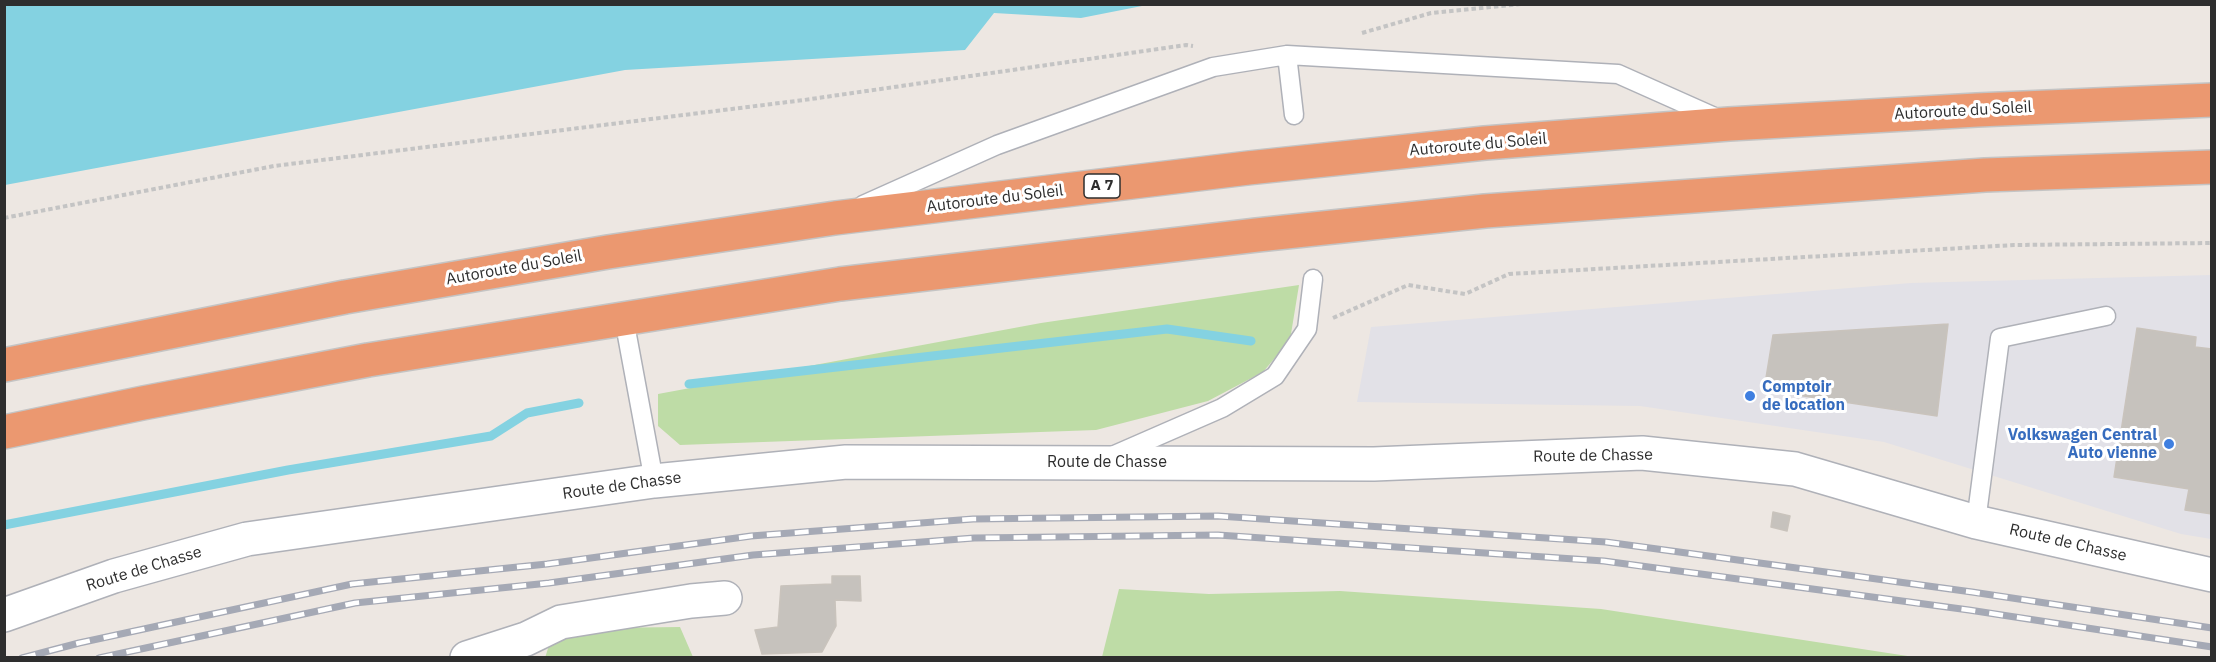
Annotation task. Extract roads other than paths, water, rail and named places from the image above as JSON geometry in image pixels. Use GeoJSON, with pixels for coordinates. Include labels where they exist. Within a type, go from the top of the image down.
{"type":"FeatureCollection","features":[{"type":"Feature","properties":{"kind":"highway","name":"Autoroute du Soleil"},"geometry":{"type":"LineString","coordinates":[[4,365],[356,295],[608,252],[835,218],[1248,168],[1461,145],[1729,124],[1989,109],[2211,100]]}},
{"type":"Feature","properties":{"kind":"highway"},"geometry":{"type":"LineString","coordinates":[[4,432],[368,360],[840,284],[1245,236],[1485,211],[1985,175],[2211,167]]}},
{"type":"Feature","properties":{"kind":"main road","name":"Route de Chasse"},"geometry":{"type":"LineString","coordinates":[[4,615],[114,576],[248,539],[654,481],[846,462],[1374,464],[1642,453],[1795,470],[1976,522],[2211,575]]}},
{"type":"Feature","properties":{"kind":"main road"},"geometry":{"type":"LineString","coordinates":[[467,657],[526,639],[561,622],[691,601],[725,598]]}},
{"type":"Feature","properties":{"kind":"lane"},"geometry":{"type":"LineString","coordinates":[[1287,55],[1294,115]]}},
{"type":"Feature","properties":{"kind":"lane"},"geometry":{"type":"LineString","coordinates":[[835,218],[997,145],[1213,67],[1287,55],[1618,74],[1729,124]]}},
{"type":"Feature","properties":{"kind":"lane"},"geometry":{"type":"LineString","coordinates":[[1100,462],[1222,408],[1275,376],[1307,329],[1313,279]]}},
{"type":"Feature","properties":{"kind":"lane"},"geometry":{"type":"LineString","coordinates":[[1976,522],[2000,338],[2106,316]]}},
{"type":"Feature","properties":{"kind":"lane"},"geometry":{"type":"LineString","coordinates":[[624,319],[654,481]]}},
{"type":"Feature","properties":{"kind":"water"},"geometry":{"type":"Polygon","coordinates":[[[5,4],[1147,5],[1081,18],[994,13],[965,50],[625,70],[5,185],[5,4]]]}},
{"type":"Feature","properties":{"kind":"waterway"},"geometry":{"type":"LineString","coordinates":[[689,384],[1167,329],[1251,341]]}},
{"type":"Feature","properties":{"kind":"waterway"},"geometry":{"type":"LineString","coordinates":[[4,525],[288,470],[491,436],[527,413],[579,403]]}},
{"type":"Feature","properties":{"kind":"railway"},"geometry":{"type":"LineString","coordinates":[[22,658],[79,643],[352,584],[547,564],[751,536],[973,519],[1218,516],[1606,542],[1972,592],[2212,628]]}},
{"type":"Feature","properties":{"kind":"railway"},"geometry":{"type":"LineString","coordinates":[[99,658],[355,603],[549,583],[753,555],[974,538],[1218,535],[1604,561],[1969,610],[2212,647]]}},
{"type":"Feature","properties":{"kind":"place","name":"Comptoir de location"},"geometry":{"type":"Point","coordinates":[1750,396]}},
{"type":"Feature","properties":{"kind":"place","name":"Volkswagen Central Auto vienne"},"geometry":{"type":"Point","coordinates":[2169,444]}}]}
